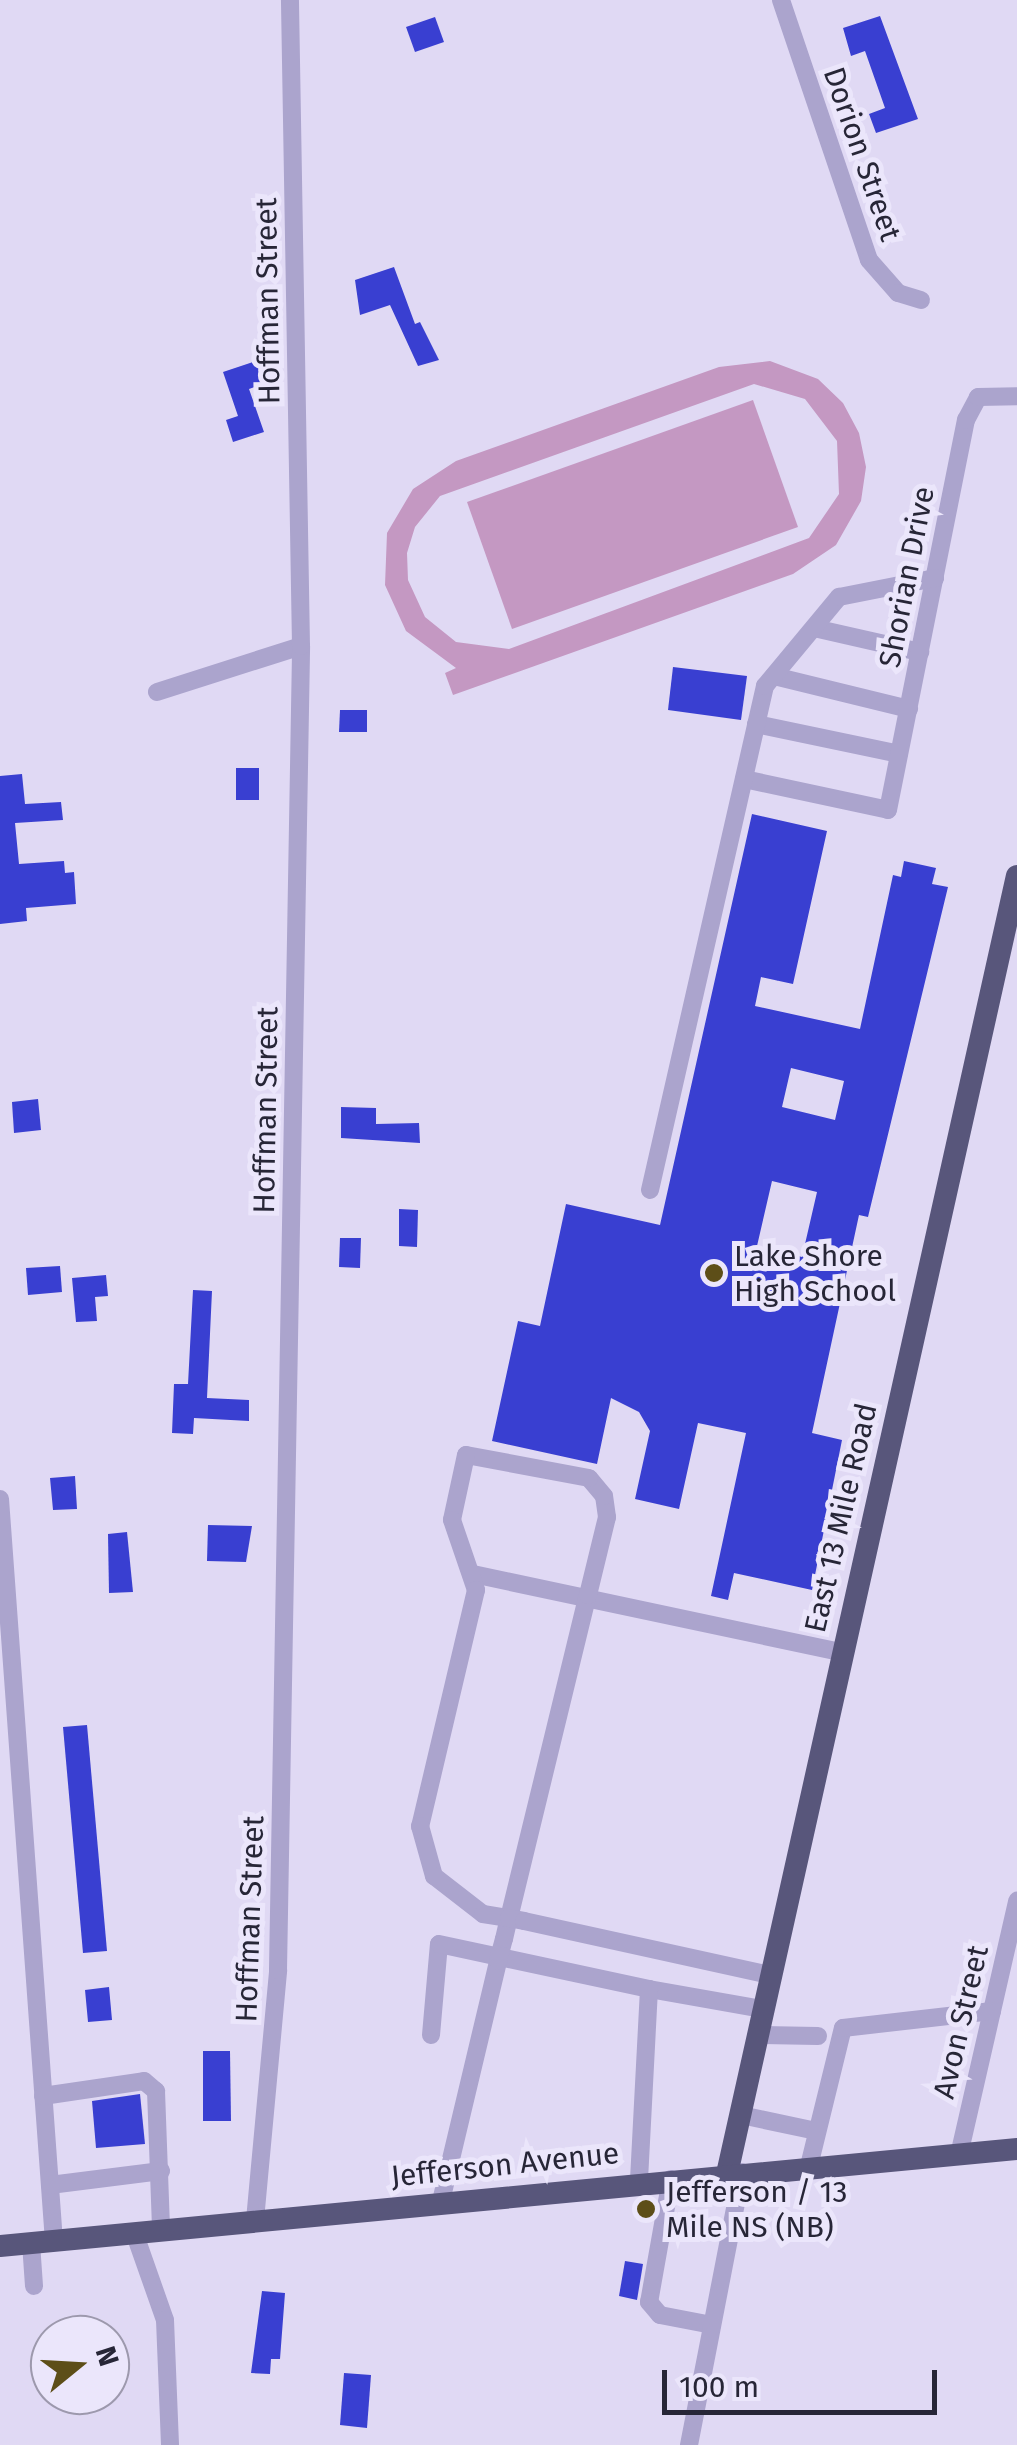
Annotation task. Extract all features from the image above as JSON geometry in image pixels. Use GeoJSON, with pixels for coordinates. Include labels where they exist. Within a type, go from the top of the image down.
{"type":"FeatureCollection","features":[{"type":"Feature","properties":{"kind":"main road","name":"East 13 Mile Road"},"geometry":{"type":"LineString","coordinates":[[734,2173],[741,2116],[770,1976],[1017,876]]}},
{"type":"Feature","properties":{"kind":"main road","name":"Jefferson Avenue"},"geometry":{"type":"LineString","coordinates":[[0,2246],[639,2182],[1017,2149]]}},
{"type":"Feature","properties":{"kind":"street","name":"Hoffman Street"},"geometry":{"type":"LineString","coordinates":[[255,2220],[278,1970],[301,646],[290,0]]}},
{"type":"Feature","properties":{"kind":"street","name":"Dorion Street"},"geometry":{"type":"LineString","coordinates":[[781,0],[869,260],[898,293],[921,300]]}},
{"type":"Feature","properties":{"kind":"street","name":"Shorian Drive"},"geometry":{"type":"LineString","coordinates":[[744,779],[888,810],[966,420],[978,398],[1017,396]]}},
{"type":"Feature","properties":{"kind":"street"},"geometry":{"type":"LineString","coordinates":[[650,1190],[756,724],[774,676],[839,597],[934,578]]}},
{"type":"Feature","properties":{"kind":"street"},"geometry":{"type":"LineString","coordinates":[[814,628],[920,652]]}},
{"type":"Feature","properties":{"kind":"street"},"geometry":{"type":"LineString","coordinates":[[157,692],[301,646]]}},
{"type":"Feature","properties":{"kind":"street"},"geometry":{"type":"LineString","coordinates":[[774,676],[908,709]]}},
{"type":"Feature","properties":{"kind":"street"},"geometry":{"type":"LineString","coordinates":[[756,724],[899,754]]}},
{"type":"Feature","properties":{"kind":"street"},"geometry":{"type":"LineString","coordinates":[[440,2201],[510,1918],[607,1517],[604,1496],[590,1478],[475,1454],[460,1464],[452,1520],[476,1590],[420,1826],[434,1876],[483,1914],[510,1918],[770,1976]]}},
{"type":"Feature","properties":{"kind":"street"},"geometry":{"type":"LineString","coordinates":[[0,1500],[50,2184],[34,2286]]}},
{"type":"Feature","properties":{"kind":"street"},"geometry":{"type":"LineString","coordinates":[[473,1574],[588,1595],[841,1652]]}},
{"type":"Feature","properties":{"kind":"street","name":"Avon Street"},"geometry":{"type":"LineString","coordinates":[[960,2154],[1017,1901]]}},
{"type":"Feature","properties":{"kind":"street"},"geometry":{"type":"LineString","coordinates":[[431,2035],[439,1944],[498,1960],[763,2009]]}},
{"type":"Feature","properties":{"kind":"street"},"geometry":{"type":"LineString","coordinates":[[639,2182],[649,1989]]}},
{"type":"Feature","properties":{"kind":"street"},"geometry":{"type":"LineString","coordinates":[[809,2166],[843,2028],[992,2012]]}},
{"type":"Feature","properties":{"kind":"street"},"geometry":{"type":"LineString","coordinates":[[758,2035],[818,2036]]}},
{"type":"Feature","properties":{"kind":"street"},"geometry":{"type":"LineString","coordinates":[[43,2096],[144,2081],[156,2091],[161,2230]]}},
{"type":"Feature","properties":{"kind":"street"},"geometry":{"type":"LineString","coordinates":[[741,2116],[816,2131]]}},
{"type":"Feature","properties":{"kind":"street"},"geometry":{"type":"LineString","coordinates":[[50,2184],[161,2171]]}},
{"type":"Feature","properties":{"kind":"street"},"geometry":{"type":"LineString","coordinates":[[689,2445],[712,2325],[734,2173]]}},
{"type":"Feature","properties":{"kind":"street"},"geometry":{"type":"LineString","coordinates":[[671,2179],[649,2302],[660,2315],[712,2325]]}},
{"type":"Feature","properties":{"kind":"street"},"geometry":{"type":"LineString","coordinates":[[134,2232],[165,2320],[170,2445]]}},
{"type":"Feature","properties":{"kind":"shaded area"},"geometry":{"type":"Polygon","coordinates":[[[770,361],[818,379],[843,403],[859,433],[866,467],[861,501],[836,545],[793,574],[453,695],[445,673],[456,668],[406,631],[385,585],[387,533],[413,489],[456,461],[719,367],[770,361]],[[754,384],[440,496],[415,527],[407,553],[408,580],[425,617],[456,642],[509,649],[809,538],[839,494],[837,441],[805,399],[754,384]]]}},
{"type":"Feature","properties":{"kind":"shaded area"},"geometry":{"type":"Polygon","coordinates":[[[753,400],[798,527],[512,629],[467,502],[753,400]]]}},
{"type":"Feature","properties":{"kind":"building"},"geometry":{"type":"Polygon","coordinates":[[[880,16],[918,119],[876,133],[869,114],[885,108],[865,51],[851,56],[843,28],[880,16]]]}},
{"type":"Feature","properties":{"kind":"building"},"geometry":{"type":"Polygon","coordinates":[[[435,17],[444,42],[415,52],[406,27],[435,17]]]}},
{"type":"Feature","properties":{"kind":"building"},"geometry":{"type":"Polygon","coordinates":[[[394,267],[415,324],[420,322],[439,360],[418,366],[390,305],[360,315],[355,280],[394,267]]]}},
{"type":"Feature","properties":{"kind":"building"},"geometry":{"type":"Polygon","coordinates":[[[259,360],[266,383],[249,389],[264,432],[233,442],[226,420],[238,416],[223,372],[259,360]]]}},
{"type":"Feature","properties":{"kind":"building"},"geometry":{"type":"Polygon","coordinates":[[[673,667],[747,676],[741,720],[668,710],[673,667]]]}},
{"type":"Feature","properties":{"kind":"building"},"geometry":{"type":"Polygon","coordinates":[[[340,710],[367,710],[367,732],[339,732],[340,710]]]}},
{"type":"Feature","properties":{"kind":"building"},"geometry":{"type":"Polygon","coordinates":[[[236,768],[259,768],[259,800],[236,800],[236,768]]]}},
{"type":"Feature","properties":{"kind":"building"},"geometry":{"type":"Polygon","coordinates":[[[22,774],[25,804],[61,802],[63,820],[15,823],[19,864],[64,861],[65,873],[74,872],[76,904],[26,908],[27,921],[0,924],[0,776],[22,774]]]}},
{"type":"Feature","properties":{"kind":"building"},"geometry":{"type":"Polygon","coordinates":[[[752,814],[827,831],[793,984],[761,977],[755,1006],[860,1029],[893,875],[901,877],[904,861],[936,868],[932,884],[948,887],[868,1217],[859,1215],[812,1433],[842,1440],[812,1590],[734,1573],[728,1600],[711,1596],[746,1433],[698,1423],[679,1509],[635,1499],[650,1431],[639,1412],[611,1398],[597,1464],[492,1441],[518,1321],[540,1326],[566,1204],[660,1225],[752,814]],[[791,1068],[782,1107],[835,1120],[844,1081],[791,1068]],[[772,1181],[757,1246],[802,1257],[817,1192],[772,1181]]]}},
{"type":"Feature","properties":{"kind":"building"},"geometry":{"type":"Polygon","coordinates":[[[38,1099],[41,1130],[14,1133],[12,1102],[38,1099]]]}},
{"type":"Feature","properties":{"kind":"building"},"geometry":{"type":"Polygon","coordinates":[[[341,1107],[376,1108],[376,1124],[419,1123],[420,1143],[341,1138],[341,1107]]]}},
{"type":"Feature","properties":{"kind":"building"},"geometry":{"type":"Polygon","coordinates":[[[399,1209],[418,1210],[417,1247],[399,1246],[399,1209]]]}},
{"type":"Feature","properties":{"kind":"building"},"geometry":{"type":"Polygon","coordinates":[[[340,1238],[361,1238],[360,1268],[339,1267],[340,1238]]]}},
{"type":"Feature","properties":{"kind":"building"},"geometry":{"type":"Polygon","coordinates":[[[60,1266],[62,1292],[28,1295],[26,1268],[60,1266]]]}},
{"type":"Feature","properties":{"kind":"building"},"geometry":{"type":"Polygon","coordinates":[[[106,1275],[108,1296],[95,1297],[97,1321],[76,1322],[72,1278],[106,1275]]]}},
{"type":"Feature","properties":{"kind":"building"},"geometry":{"type":"Polygon","coordinates":[[[193,1290],[212,1291],[207,1398],[249,1400],[249,1421],[194,1418],[193,1434],[172,1433],[174,1384],[188,1384],[193,1290]]]}},
{"type":"Feature","properties":{"kind":"building"},"geometry":{"type":"Polygon","coordinates":[[[75,1476],[77,1509],[53,1510],[50,1478],[75,1476]]]}},
{"type":"Feature","properties":{"kind":"building"},"geometry":{"type":"Polygon","coordinates":[[[208,1525],[252,1526],[246,1562],[207,1561],[208,1525]]]}},
{"type":"Feature","properties":{"kind":"building"},"geometry":{"type":"Polygon","coordinates":[[[127,1532],[133,1592],[109,1593],[108,1534],[127,1532]]]}},
{"type":"Feature","properties":{"kind":"building"},"geometry":{"type":"Polygon","coordinates":[[[87,1725],[107,1951],[83,1953],[63,1727],[87,1725]]]}},
{"type":"Feature","properties":{"kind":"building"},"geometry":{"type":"Polygon","coordinates":[[[109,1987],[112,2020],[88,2022],[85,1990],[109,1987]]]}},
{"type":"Feature","properties":{"kind":"building"},"geometry":{"type":"Polygon","coordinates":[[[203,2051],[230,2051],[231,2121],[203,2121],[203,2051]]]}},
{"type":"Feature","properties":{"kind":"building"},"geometry":{"type":"Polygon","coordinates":[[[140,2094],[145,2144],[96,2148],[92,2101],[140,2094]]]}},
{"type":"Feature","properties":{"kind":"building"},"geometry":{"type":"Polygon","coordinates":[[[625,2261],[643,2264],[637,2300],[619,2296],[625,2261]]]}},
{"type":"Feature","properties":{"kind":"building"},"geometry":{"type":"Polygon","coordinates":[[[262,2291],[285,2293],[280,2359],[271,2359],[270,2374],[251,2373],[262,2291]]]}},
{"type":"Feature","properties":{"kind":"building"},"geometry":{"type":"Polygon","coordinates":[[[344,2373],[371,2375],[367,2428],[340,2425],[344,2373]]]}},
{"type":"Feature","properties":{"kind":"place","name":"Lake Shore High School"},"geometry":{"type":"Point","coordinates":[714,1273]}},
{"type":"Feature","properties":{"kind":"place","name":"Jefferson / 13 Mile NS (NB)"},"geometry":{"type":"Point","coordinates":[646,2209]}}]}
